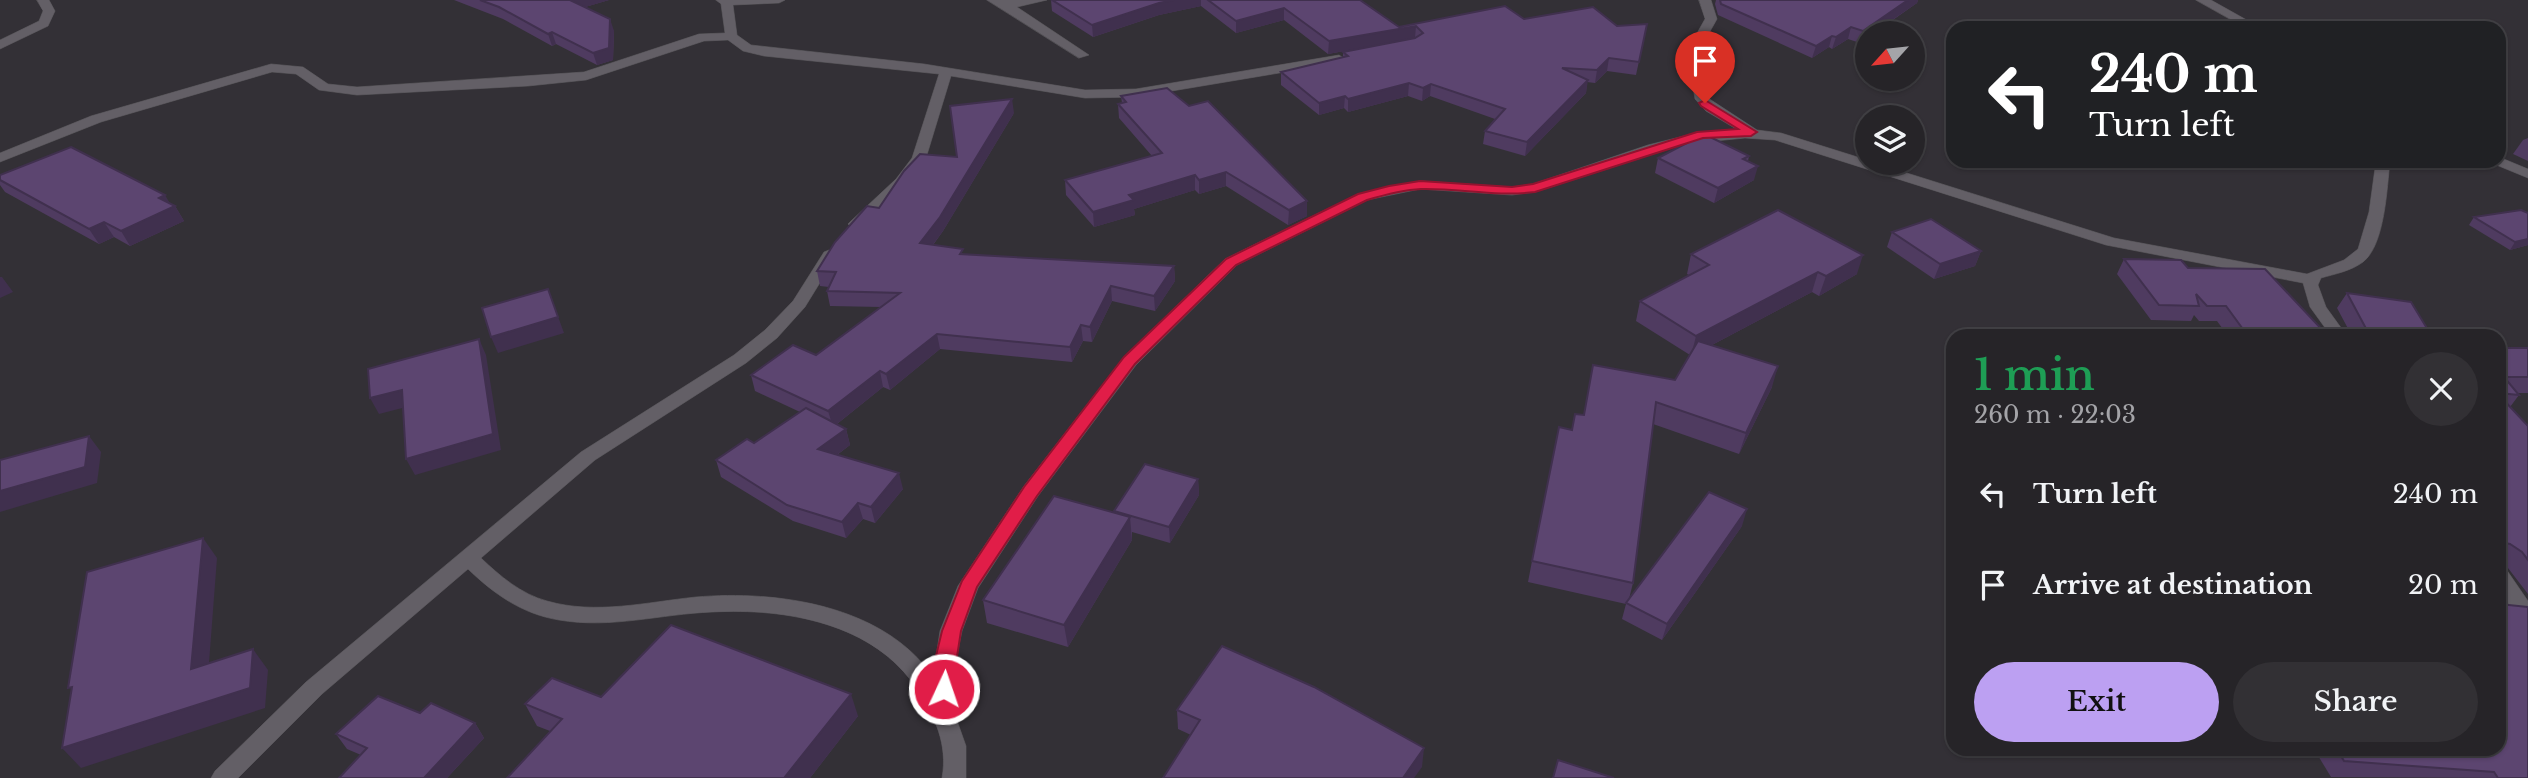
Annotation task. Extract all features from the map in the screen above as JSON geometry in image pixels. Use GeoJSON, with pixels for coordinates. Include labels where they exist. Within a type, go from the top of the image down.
{"type":"FeatureCollection","features":[{"type":"Feature","properties":{"kind":"street"},"geometry":{"type":"LineString","coordinates":[[0,45],[44,23],[49,11],[43,0]]}},
{"type":"Feature","properties":{"kind":"street"},"geometry":{"type":"LineString","coordinates":[[731,36],[724,1],[760,3],[779,0]]}},
{"type":"Feature","properties":{"kind":"street"},"geometry":{"type":"LineString","coordinates":[[999,3],[1041,0]]}},
{"type":"Feature","properties":{"kind":"street"},"geometry":{"type":"LineString","coordinates":[[1705,0],[1711,19],[1693,51],[1703,99],[1711,108],[1751,132]]}},
{"type":"Feature","properties":{"kind":"street"},"geometry":{"type":"LineString","coordinates":[[2202,0],[2242,21]]}},
{"type":"Feature","properties":{"kind":"street"},"geometry":{"type":"LineString","coordinates":[[999,3],[1083,55]]}},
{"type":"Feature","properties":{"kind":"street"},"geometry":{"type":"LineString","coordinates":[[0,158],[96,119],[271,68],[299,70],[324,87],[357,91],[527,82],[586,76],[703,37],[731,36],[747,48],[764,52],[946,72],[1085,94],[1118,94],[1241,77],[1348,57]]}},
{"type":"Feature","properties":{"kind":"street"},"geometry":{"type":"LineString","coordinates":[[223,778],[314,688],[588,456],[740,359],[771,334],[799,304],[842,239],[910,172],[919,158],[946,72]]}},
{"type":"Feature","properties":{"kind":"street"},"geometry":{"type":"LineString","coordinates":[[944,715],[944,664],[951,631],[968,586],[1031,491],[1130,361],[1231,262],[1363,197],[1420,185],[1512,191],[1535,188],[1702,134],[1751,132],[1776,136],[2111,242],[2311,280]]}},
{"type":"Feature","properties":{"kind":"street"},"geometry":{"type":"LineString","coordinates":[[2506,164],[2528,174]]}},
{"type":"Feature","properties":{"kind":"street"},"geometry":{"type":"LineString","coordinates":[[2334,329],[2318,307],[2311,291],[2311,280],[2314,275],[2353,262],[2364,254],[2376,214],[2382,168]]}},
{"type":"Feature","properties":{"kind":"street"},"geometry":{"type":"LineString","coordinates":[[468,558],[510,596],[546,609],[601,615],[713,604],[759,604],[804,610],[845,623],[881,639],[910,662],[928,683],[944,715],[958,758],[954,778]]}},
{"type":"Feature","properties":{"kind":"street"},"geometry":{"type":"LineString","coordinates":[[2506,584],[2528,617]]}},
{"type":"Feature","properties":{"kind":"building"},"geometry":{"type":"Polygon","coordinates":[[[480,0],[570,0],[610,19],[609,48],[593,53],[480,0]]]}},
{"type":"Feature","properties":{"kind":"building"},"geometry":{"type":"Polygon","coordinates":[[[1052,0],[1174,0],[1092,25],[1052,0]]]}},
{"type":"Feature","properties":{"kind":"building"},"geometry":{"type":"Polygon","coordinates":[[[1208,0],[1360,0],[1399,27],[1505,6],[1524,19],[1593,7],[1617,26],[1647,24],[1639,62],[1609,58],[1597,70],[1562,68],[1588,80],[1527,142],[1485,131],[1505,109],[1431,84],[1423,88],[1409,83],[1348,99],[1345,96],[1319,103],[1281,72],[1348,56],[1343,52],[1415,38],[1423,33],[1416,26],[1329,41],[1284,8],[1236,21],[1208,0]]]}},
{"type":"Feature","properties":{"kind":"building"},"geometry":{"type":"Polygon","coordinates":[[[1720,0],[1908,0],[1878,21],[1855,21],[1855,28],[1851,27],[1816,46],[1721,4],[1720,0]]]}},
{"type":"Feature","properties":{"kind":"building"},"geometry":{"type":"Polygon","coordinates":[[[1167,88],[1189,106],[1208,101],[1307,201],[1289,210],[1226,172],[1199,180],[1195,175],[1129,195],[1134,200],[1093,212],[1065,180],[1162,153],[1118,104],[1126,102],[1121,96],[1167,88]]]}},
{"type":"Feature","properties":{"kind":"building"},"geometry":{"type":"Polygon","coordinates":[[[1012,99],[940,217],[920,243],[963,249],[960,254],[1174,266],[1154,296],[1111,286],[1090,327],[1081,325],[1070,347],[937,334],[886,374],[880,371],[828,411],[751,375],[793,345],[816,355],[900,293],[827,291],[836,272],[817,271],[835,242],[867,206],[879,208],[904,171],[920,154],[957,157],[950,106],[1012,99]]]}},
{"type":"Feature","properties":{"kind":"building"},"geometry":{"type":"Polygon","coordinates":[[[1704,134],[1749,156],[1743,159],[1758,166],[1718,188],[1658,158],[1704,134]]]}},
{"type":"Feature","properties":{"kind":"building"},"geometry":{"type":"Polygon","coordinates":[[[71,147],[165,195],[159,198],[175,206],[121,231],[104,222],[89,229],[0,180],[0,175],[71,147]]]}},
{"type":"Feature","properties":{"kind":"building"},"geometry":{"type":"Polygon","coordinates":[[[1778,210],[1863,255],[1826,276],[1818,272],[1696,336],[1640,301],[1709,265],[1691,254],[1778,210]]]}},
{"type":"Feature","properties":{"kind":"building"},"geometry":{"type":"Polygon","coordinates":[[[2521,210],[2528,213],[2528,239],[2515,242],[2474,217],[2521,210]]]}},
{"type":"Feature","properties":{"kind":"building"},"geometry":{"type":"Polygon","coordinates":[[[1931,219],[1981,251],[1940,264],[1892,232],[1931,219]]]}},
{"type":"Feature","properties":{"kind":"building"},"geometry":{"type":"Polygon","coordinates":[[[2124,259],[2181,260],[2188,268],[2265,269],[2321,329],[2243,329],[2226,306],[2207,306],[2196,294],[2199,306],[2159,305],[2124,259]]]}},
{"type":"Feature","properties":{"kind":"building"},"geometry":{"type":"Polygon","coordinates":[[[548,289],[558,317],[491,337],[482,308],[548,289]]]}},
{"type":"Feature","properties":{"kind":"building"},"geometry":{"type":"Polygon","coordinates":[[[2347,293],[2411,302],[2427,329],[2366,329],[2347,293]]]}},
{"type":"Feature","properties":{"kind":"building"},"geometry":{"type":"Polygon","coordinates":[[[479,339],[493,434],[406,459],[402,390],[370,398],[368,369],[479,339]]]}},
{"type":"Feature","properties":{"kind":"building"},"geometry":{"type":"Polygon","coordinates":[[[1698,341],[1778,366],[1746,433],[1656,402],[1633,583],[1532,561],[1559,427],[1572,430],[1575,414],[1584,415],[1593,365],[1675,380],[1698,341]]]}},
{"type":"Feature","properties":{"kind":"building"},"geometry":{"type":"Polygon","coordinates":[[[2506,348],[2528,348],[2528,377],[2506,377],[2506,348]]]}},
{"type":"Feature","properties":{"kind":"building"},"geometry":{"type":"Polygon","coordinates":[[[2506,379],[2519,395],[2506,394],[2506,379]]]}},
{"type":"Feature","properties":{"kind":"building"},"geometry":{"type":"Polygon","coordinates":[[[2506,402],[2528,426],[2528,560],[2506,543],[2506,402]]]}},
{"type":"Feature","properties":{"kind":"building"},"geometry":{"type":"Polygon","coordinates":[[[806,408],[846,429],[818,449],[899,473],[871,507],[858,503],[842,522],[787,505],[716,460],[747,439],[754,443],[806,408]]]}},
{"type":"Feature","properties":{"kind":"building"},"geometry":{"type":"Polygon","coordinates":[[[89,436],[85,467],[0,491],[0,460],[89,436]]]}},
{"type":"Feature","properties":{"kind":"building"},"geometry":{"type":"Polygon","coordinates":[[[1145,464],[1198,479],[1169,527],[1114,511],[1145,464]]]}},
{"type":"Feature","properties":{"kind":"building"},"geometry":{"type":"Polygon","coordinates":[[[1709,492],[1747,509],[1667,624],[1626,603],[1709,492]]]}},
{"type":"Feature","properties":{"kind":"building"},"geometry":{"type":"Polygon","coordinates":[[[1054,496],[1130,517],[1064,625],[983,600],[1054,496]]]}},
{"type":"Feature","properties":{"kind":"building"},"geometry":{"type":"Polygon","coordinates":[[[203,538],[191,669],[253,649],[250,688],[62,748],[72,687],[68,688],[87,572],[203,538]]]}},
{"type":"Feature","properties":{"kind":"building"},"geometry":{"type":"Polygon","coordinates":[[[2506,605],[2528,607],[2528,778],[2498,778],[2494,772],[2344,761],[2341,756],[2506,756],[2506,605]]]}},
{"type":"Feature","properties":{"kind":"building"},"geometry":{"type":"Polygon","coordinates":[[[671,625],[851,694],[784,778],[507,778],[562,719],[525,704],[552,678],[601,697],[671,625]]]}},
{"type":"Feature","properties":{"kind":"building"},"geometry":{"type":"Polygon","coordinates":[[[1222,646],[1314,687],[1424,748],[1403,778],[1163,778],[1200,720],[1177,710],[1222,646]]]}},
{"type":"Feature","properties":{"kind":"building"},"geometry":{"type":"Polygon","coordinates":[[[378,696],[420,713],[431,703],[475,723],[424,778],[339,778],[367,748],[336,734],[378,696]]]}},
{"type":"Feature","properties":{"kind":"building"},"geometry":{"type":"Polygon","coordinates":[[[1558,760],[1614,778],[1553,778],[1558,760]]]}},
{"type":"Feature","properties":{"kind":"route"},"geometry":{"type":"LineString","coordinates":[[944,689],[944,664],[951,631],[968,586],[1031,491],[1130,361],[1231,262],[1363,197],[1389,190],[1420,185],[1512,191],[1535,188],[1702,134],[1751,132],[1705,103]]}}]}
